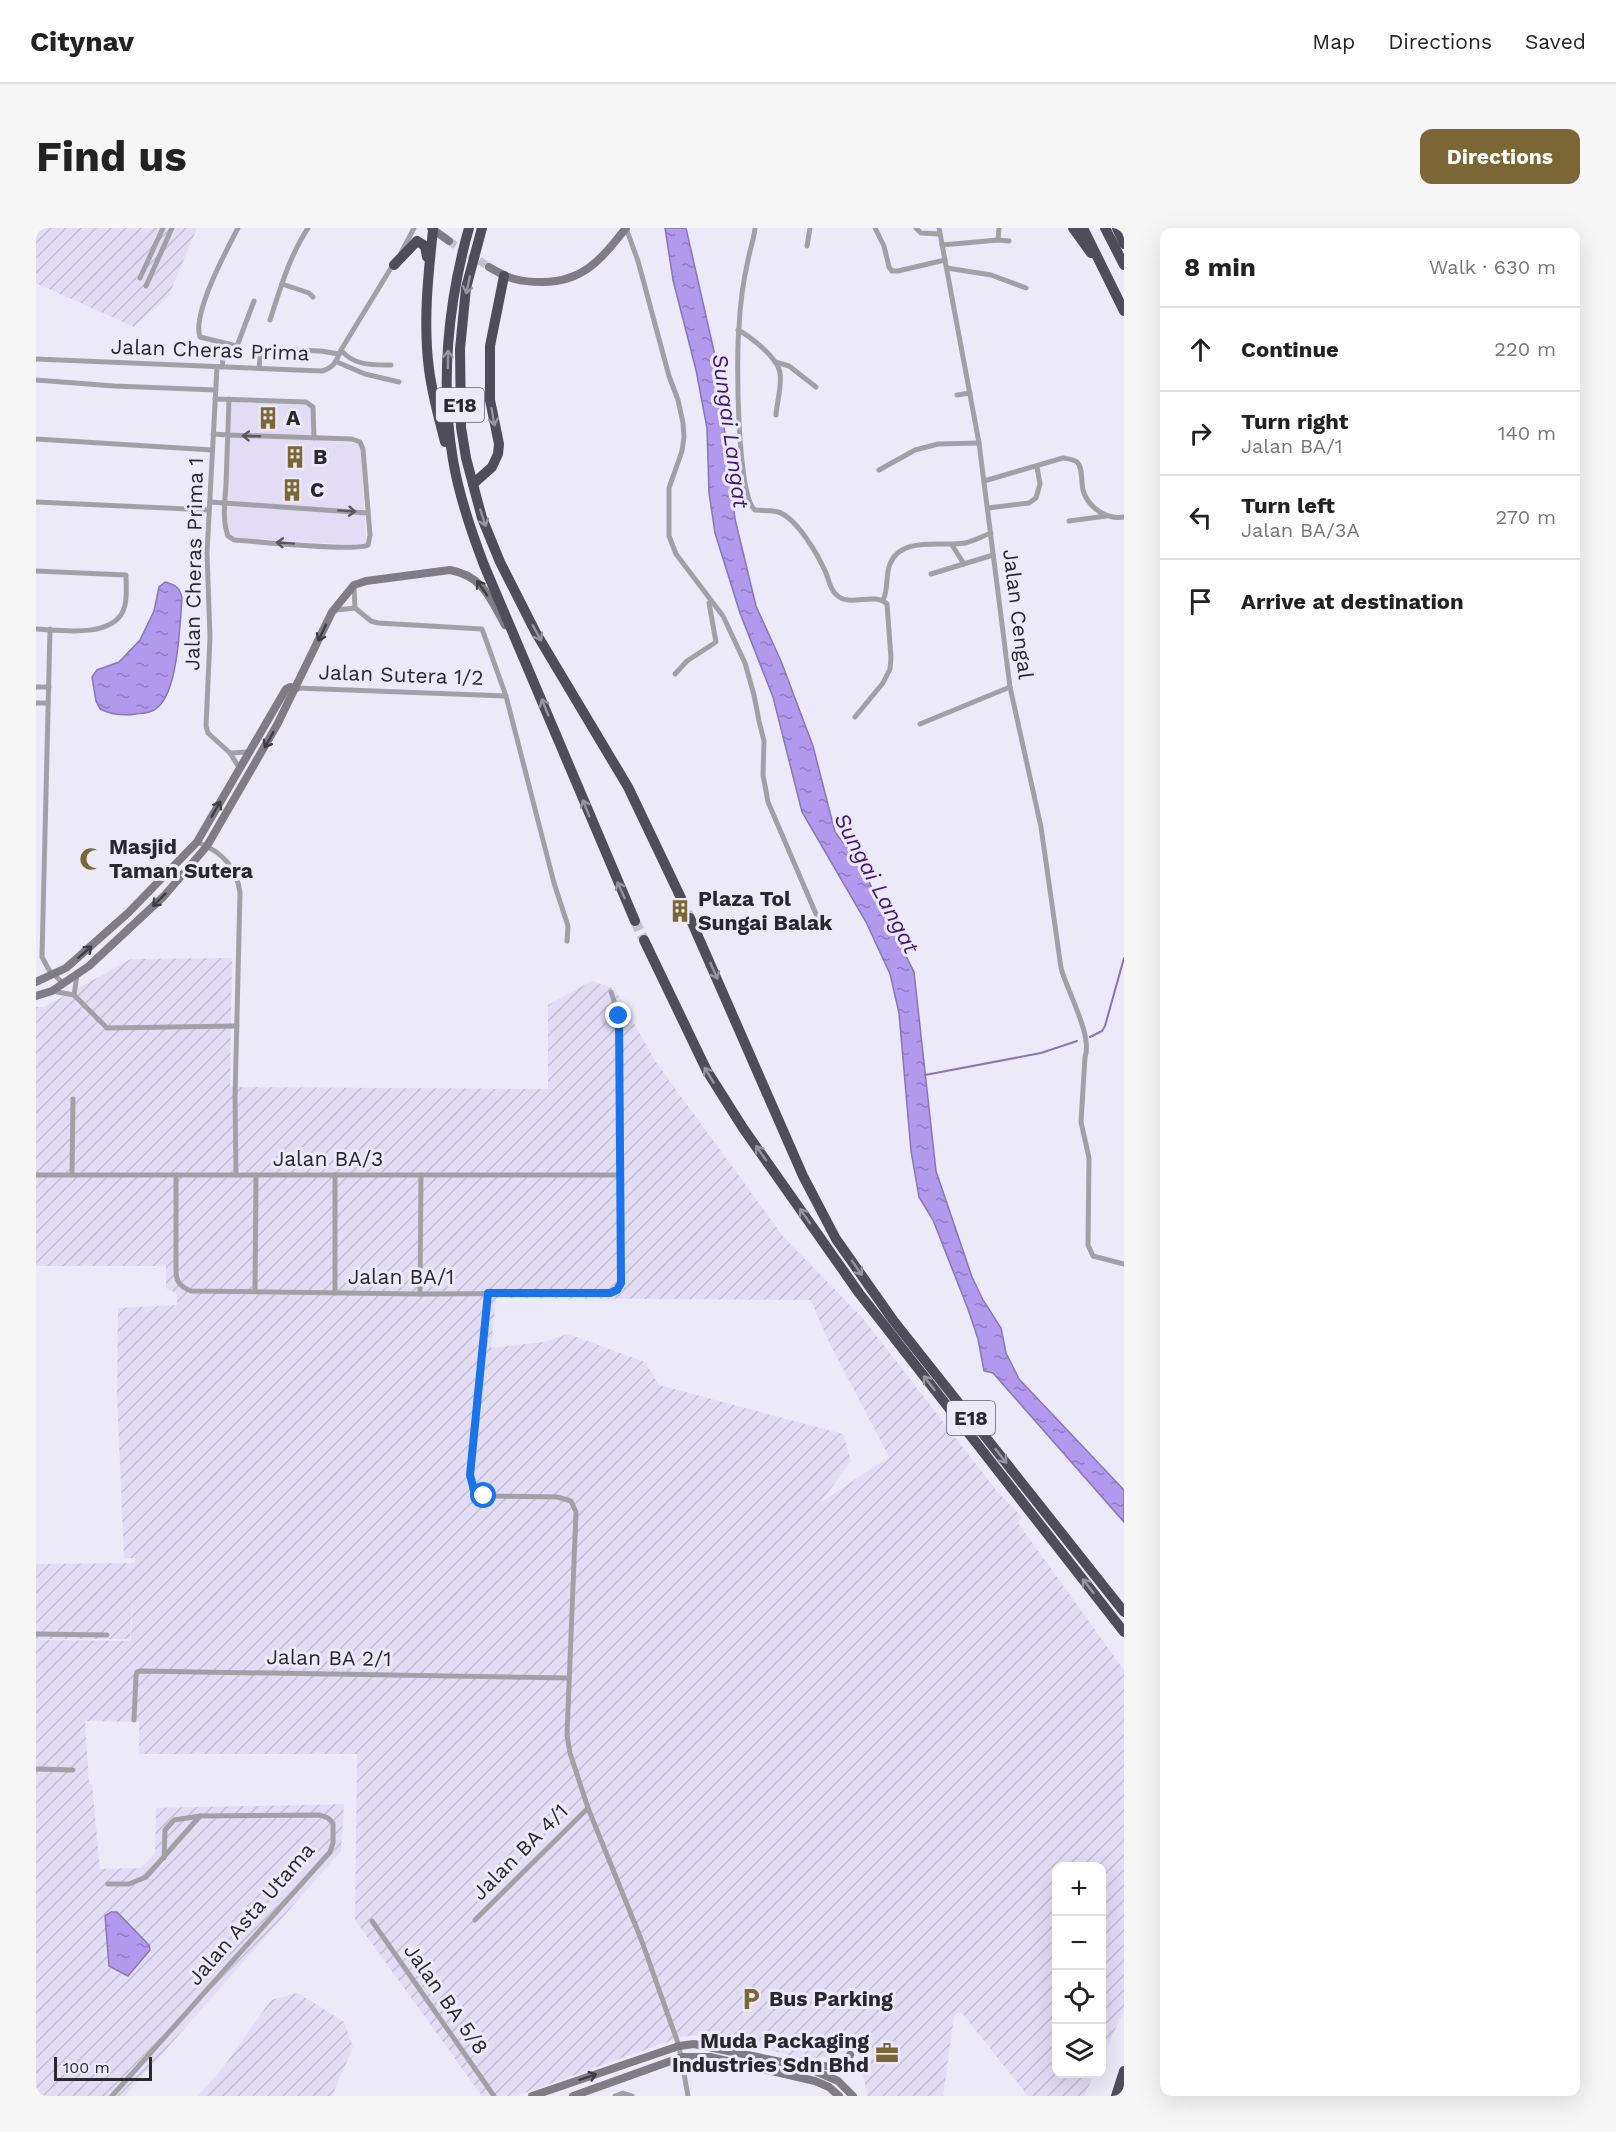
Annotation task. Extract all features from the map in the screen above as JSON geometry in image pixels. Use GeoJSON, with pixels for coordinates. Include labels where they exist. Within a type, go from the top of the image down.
{"type":"FeatureCollection","features":[{"type":"Feature","properties":{"kind":"highway","name":"E18"},"geometry":{"type":"LineString","coordinates":[[469,228],[454,285],[450,317],[448,399],[453,459],[476,545],[635,921]]}},
{"type":"Feature","properties":{"kind":"highway","name":"E18"},"geometry":{"type":"LineString","coordinates":[[482,228],[466,288],[460,349],[461,427],[466,458],[482,518],[500,562],[536,633],[628,787],[681,898]]}},
{"type":"Feature","properties":{"kind":"highway"},"geometry":{"type":"LineString","coordinates":[[1073,228],[1086,248],[1099,262]]}},
{"type":"Feature","properties":{"kind":"highway"},"geometry":{"type":"LineString","coordinates":[[1083,228],[1124,310]]}},
{"type":"Feature","properties":{"kind":"highway"},"geometry":{"type":"LineString","coordinates":[[1105,228],[1124,265]]}},
{"type":"Feature","properties":{"kind":"highway"},"geometry":{"type":"LineString","coordinates":[[1117,228],[1124,244]]}},
{"type":"Feature","properties":{"kind":"highway"},"geometry":{"type":"LineString","coordinates":[[430,229],[426,315],[429,370],[446,444],[453,459]]}},
{"type":"Feature","properties":{"kind":"highway"},"geometry":{"type":"LineString","coordinates":[[394,265],[417,241],[425,246],[429,269]]}},
{"type":"Feature","properties":{"kind":"highway"},"geometry":{"type":"LineString","coordinates":[[473,484],[492,467],[498,454],[499,444],[490,400],[490,346],[504,276]]}},
{"type":"Feature","properties":{"kind":"highway","name":"E18"},"geometry":{"type":"LineString","coordinates":[[690,918],[803,1176],[836,1239],[893,1320],[1124,1612]]}},
{"type":"Feature","properties":{"kind":"highway","name":"E18"},"geometry":{"type":"LineString","coordinates":[[644,940],[707,1071],[743,1128],[860,1293],[1124,1632]]}},
{"type":"Feature","properties":{"kind":"highway"},"geometry":{"type":"LineString","coordinates":[[1116,2096],[1124,2071]]}},
{"type":"Feature","properties":{"kind":"street"},"geometry":{"type":"LineString","coordinates":[[140,278],[163,228]]}},
{"type":"Feature","properties":{"kind":"street"},"geometry":{"type":"LineString","coordinates":[[146,286],[172,228]]}},
{"type":"Feature","properties":{"kind":"street"},"geometry":{"type":"LineString","coordinates":[[238,228],[208,293],[197,329],[200,337],[225,346],[237,346],[254,301]]}},
{"type":"Feature","properties":{"kind":"street"},"geometry":{"type":"LineString","coordinates":[[270,320],[298,245],[308,228]]}},
{"type":"Feature","properties":{"kind":"street"},"geometry":{"type":"LineString","coordinates":[[414,230],[420,228]]}},
{"type":"Feature","properties":{"kind":"street"},"geometry":{"type":"LineString","coordinates":[[489,267],[504,276],[525,282],[571,279],[594,265],[626,228],[638,261],[683,423],[682,450],[669,488],[669,536],[676,554],[723,616],[745,663],[764,741],[763,775],[768,802],[822,928]]}},
{"type":"Feature","properties":{"kind":"street"},"geometry":{"type":"LineString","coordinates":[[753,228],[738,330],[740,436],[745,483],[751,507],[755,510],[775,511],[786,516],[807,539],[839,597],[847,600],[883,600]]}},
{"type":"Feature","properties":{"kind":"street"},"geometry":{"type":"LineString","coordinates":[[807,246],[810,228]]}},
{"type":"Feature","properties":{"kind":"street"},"geometry":{"type":"LineString","coordinates":[[875,228],[892,271],[897,272],[945,260]]}},
{"type":"Feature","properties":{"kind":"street"},"geometry":{"type":"LineString","coordinates":[[916,228],[921,233],[940,231]]}},
{"type":"Feature","properties":{"kind":"street"},"geometry":{"type":"LineString","coordinates":[[998,240],[999,228]]}},
{"type":"Feature","properties":{"kind":"street"},"geometry":{"type":"LineString","coordinates":[[430,229],[449,241]]}},
{"type":"Feature","properties":{"kind":"street","name":"Jalan Cheras Prima"},"geometry":{"type":"LineString","coordinates":[[36,359],[322,371],[332,368],[414,230]]}},
{"type":"Feature","properties":{"kind":"street","name":"Jalan Cengal"},"geometry":{"type":"LineString","coordinates":[[940,231],[979,443],[1010,687],[1041,827],[1061,968],[1088,1050],[1085,1057],[1081,1122],[1089,1158],[1088,1245],[1093,1256],[1124,1264]]}},
{"type":"Feature","properties":{"kind":"street"},"geometry":{"type":"LineString","coordinates":[[942,245],[1009,241]]}},
{"type":"Feature","properties":{"kind":"street"},"geometry":{"type":"LineString","coordinates":[[947,268],[991,275],[1026,288]]}},
{"type":"Feature","properties":{"kind":"street"},"geometry":{"type":"LineString","coordinates":[[282,284],[309,293],[313,297]]}},
{"type":"Feature","properties":{"kind":"street"},"geometry":{"type":"LineString","coordinates":[[738,330],[750,337],[775,362],[780,376],[776,415]]}},
{"type":"Feature","properties":{"kind":"street","name":"Jalan Cheras Prima 1"},"geometry":{"type":"LineString","coordinates":[[225,346],[215,399],[209,510],[207,553],[210,637],[206,726],[212,738],[230,753],[240,769]]}},
{"type":"Feature","properties":{"kind":"street"},"geometry":{"type":"LineString","coordinates":[[259,368],[261,349],[340,352],[357,362],[391,365]]}},
{"type":"Feature","properties":{"kind":"street"},"geometry":{"type":"LineString","coordinates":[[337,362],[365,374],[399,382]]}},
{"type":"Feature","properties":{"kind":"street"},"geometry":{"type":"LineString","coordinates":[[775,362],[789,366],[816,387]]}},
{"type":"Feature","properties":{"kind":"street"},"geometry":{"type":"LineString","coordinates":[[36,381],[216,390]]}},
{"type":"Feature","properties":{"kind":"street"},"geometry":{"type":"LineString","coordinates":[[957,395],[970,393]]}},
{"type":"Feature","properties":{"kind":"street"},"geometry":{"type":"LineString","coordinates":[[215,399],[310,404],[314,411],[314,438]]}},
{"type":"Feature","properties":{"kind":"street"},"geometry":{"type":"LineString","coordinates":[[213,434],[228,435],[352,439],[360,442],[363,449],[370,541],[368,545],[364,548],[234,540],[228,536],[224,524],[228,435],[229,399]]}},
{"type":"Feature","properties":{"kind":"street"},"geometry":{"type":"LineString","coordinates":[[36,439],[213,450]]}},
{"type":"Feature","properties":{"kind":"street"},"geometry":{"type":"LineString","coordinates":[[879,470],[915,450],[938,444],[979,443]]}},
{"type":"Feature","properties":{"kind":"street"},"geometry":{"type":"LineString","coordinates":[[984,481],[1063,458],[1076,461],[1080,467],[1085,495],[1106,516]]}},
{"type":"Feature","properties":{"kind":"street"},"geometry":{"type":"LineString","coordinates":[[988,508],[1029,503],[1036,498],[1040,484],[1036,467]]}},
{"type":"Feature","properties":{"kind":"street"},"geometry":{"type":"LineString","coordinates":[[36,502],[209,510]]}},
{"type":"Feature","properties":{"kind":"street"},"geometry":{"type":"LineString","coordinates":[[210,502],[367,513]]}},
{"type":"Feature","properties":{"kind":"street"},"geometry":{"type":"LineString","coordinates":[[1069,521],[1106,516],[1124,517]]}},
{"type":"Feature","properties":{"kind":"street"},"geometry":{"type":"LineString","coordinates":[[855,717],[883,683],[890,669],[889,610],[883,600],[890,564],[897,551],[913,544],[952,545],[975,541],[991,533]]}},
{"type":"Feature","properties":{"kind":"street"},"geometry":{"type":"LineString","coordinates":[[952,545],[964,564]]}},
{"type":"Feature","properties":{"kind":"street"},"geometry":{"type":"LineString","coordinates":[[931,574],[993,555]]}},
{"type":"Feature","properties":{"kind":"street"},"geometry":{"type":"LineString","coordinates":[[36,996],[52,991],[89,966],[164,896],[207,846],[245,783],[296,688],[332,612],[354,585],[366,581],[450,570],[464,572],[477,580],[524,656]]}},
{"type":"Feature","properties":{"kind":"street"},"geometry":{"type":"LineString","coordinates":[[36,571],[126,575],[125,602],[116,620],[90,631],[36,629]]}},
{"type":"Feature","properties":{"kind":"street"},"geometry":{"type":"LineString","coordinates":[[354,585],[355,608]]}},
{"type":"Feature","properties":{"kind":"street"},"geometry":{"type":"LineString","coordinates":[[675,674],[687,661],[716,642],[709,603]]}},
{"type":"Feature","properties":{"kind":"street"},"geometry":{"type":"LineString","coordinates":[[332,612],[340,608],[355,608],[371,621],[378,623],[482,629],[506,696],[554,883],[568,926],[567,941]]}},
{"type":"Feature","properties":{"kind":"street"},"geometry":{"type":"LineString","coordinates":[[50,629],[44,892],[39,950],[44,963],[64,984]]}},
{"type":"Feature","properties":{"kind":"street"},"geometry":{"type":"LineString","coordinates":[[36,687],[49,687]]}},
{"type":"Feature","properties":{"kind":"street"},"geometry":{"type":"LineString","coordinates":[[920,724],[1010,687]]}},
{"type":"Feature","properties":{"kind":"street"},"geometry":{"type":"LineString","coordinates":[[36,982],[66,968],[110,931],[197,842],[286,689],[296,688]]}},
{"type":"Feature","properties":{"kind":"street","name":"Jalan Sutera 1/2"},"geometry":{"type":"LineString","coordinates":[[296,688],[506,696]]}},
{"type":"Feature","properties":{"kind":"street"},"geometry":{"type":"LineString","coordinates":[[36,703],[48,703]]}},
{"type":"Feature","properties":{"kind":"street"},"geometry":{"type":"LineString","coordinates":[[230,753],[249,752]]}},
{"type":"Feature","properties":{"kind":"street"},"geometry":{"type":"LineString","coordinates":[[36,834],[45,834]]}},
{"type":"Feature","properties":{"kind":"street"},"geometry":{"type":"LineString","coordinates":[[197,842],[207,846],[228,862],[239,882],[236,1175]]}},
{"type":"Feature","properties":{"kind":"street"},"geometry":{"type":"LineString","coordinates":[[36,892],[44,892]]}},
{"type":"Feature","properties":{"kind":"street"},"geometry":{"type":"LineString","coordinates":[[74,995],[77,975]]}},
{"type":"Feature","properties":{"kind":"street"},"geometry":{"type":"LineString","coordinates":[[52,991],[74,995],[107,1028],[237,1026]]}},
{"type":"Feature","properties":{"kind":"street"},"geometry":{"type":"LineString","coordinates":[[611,992],[619,1016],[620,1175]]}},
{"type":"Feature","properties":{"kind":"street"},"geometry":{"type":"LineString","coordinates":[[72,1099],[72,1175]]}},
{"type":"Feature","properties":{"kind":"street","name":"Jalan BA/3"},"geometry":{"type":"LineString","coordinates":[[36,1175],[620,1175]]}},
{"type":"Feature","properties":{"kind":"street","name":"Jalan BA/1"},"geometry":{"type":"LineString","coordinates":[[176,1175],[177,1281],[191,1291],[420,1294],[610,1293],[617,1290],[621,1283],[620,1175]]}},
{"type":"Feature","properties":{"kind":"street"},"geometry":{"type":"LineString","coordinates":[[255,1291],[256,1175]]}},
{"type":"Feature","properties":{"kind":"street"},"geometry":{"type":"LineString","coordinates":[[335,1175],[335,1293]]}},
{"type":"Feature","properties":{"kind":"street"},"geometry":{"type":"LineString","coordinates":[[420,1294],[421,1175]]}},
{"type":"Feature","properties":{"kind":"street"},"geometry":{"type":"LineString","coordinates":[[488,1293],[471,1461],[472,1484],[475,1494],[484,1496],[557,1497],[571,1501],[575,1506],[567,1735],[570,1753],[588,1808],[641,1939],[679,2046],[688,2096]]}},
{"type":"Feature","properties":{"kind":"street"},"geometry":{"type":"LineString","coordinates":[[36,1634],[106,1635]]}},
{"type":"Feature","properties":{"kind":"street","name":"Jalan BA 2/1"},"geometry":{"type":"LineString","coordinates":[[134,1720],[135,1676],[141,1671],[569,1678]]}},
{"type":"Feature","properties":{"kind":"street"},"geometry":{"type":"LineString","coordinates":[[36,1769],[73,1770]]}},
{"type":"Feature","properties":{"kind":"street","name":"Jalan BA 4/1"},"geometry":{"type":"LineString","coordinates":[[475,1920],[588,1808]]}},
{"type":"Feature","properties":{"kind":"street","name":"Jalan Asta Utama"},"geometry":{"type":"LineString","coordinates":[[112,2096],[330,1852],[333,1843],[333,1822],[320,1815],[200,1816],[174,1820],[167,1825],[165,1830],[164,1858]]}},
{"type":"Feature","properties":{"kind":"street"},"geometry":{"type":"LineString","coordinates":[[108,1884],[129,1884],[146,1877],[200,1816]]}},
{"type":"Feature","properties":{"kind":"street","name":"Jalan BA 5/8"},"geometry":{"type":"LineString","coordinates":[[372,1921],[494,2096]]}},
{"type":"Feature","properties":{"kind":"street"},"geometry":{"type":"LineString","coordinates":[[532,2096],[679,2046],[694,2044],[709,2045],[806,2067],[838,2081],[853,2096]]}},
{"type":"Feature","properties":{"kind":"street"},"geometry":{"type":"LineString","coordinates":[[806,2067],[842,2065],[846,2063],[850,2055]]}},
{"type":"Feature","properties":{"kind":"street"},"geometry":{"type":"LineString","coordinates":[[573,2096],[585,2094],[682,2057],[710,2057],[814,2081],[829,2087],[839,2096]]}},
{"type":"Feature","properties":{"kind":"street"},"geometry":{"type":"LineString","coordinates":[[615,2096],[623,2093],[632,2096]]}},
{"type":"Feature","properties":{"kind":"shaded area"},"geometry":{"type":"Polygon","coordinates":[[[36,228],[197,228],[168,297],[134,327],[36,283],[36,228]]]}},
{"type":"Feature","properties":{"kind":"shaded area"},"geometry":{"type":"Polygon","coordinates":[[[231,402],[306,404],[312,409],[311,440],[357,443],[361,450],[366,543],[358,545],[235,538],[229,534],[226,524],[231,402]]]}},
{"type":"Feature","properties":{"kind":"shaded area"},"geometry":{"type":"Polygon","coordinates":[[[232,958],[230,1087],[548,1089],[548,1005],[592,981],[615,989],[655,1061],[785,1239],[861,1316],[996,1490],[1022,1517],[1018,1523],[1124,1670],[1124,2010],[1106,2049],[1106,1862],[1052,1862],[1052,2078],[1092,2078],[1084,2096],[1028,2096],[962,2013],[957,2013],[954,2017],[943,2096],[868,2096],[857,2051],[809,2060],[706,2034],[681,2037],[516,2096],[482,2096],[355,1920],[357,1754],[139,1754],[139,1722],[85,1721],[89,1784],[92,1784],[100,1869],[141,1868],[155,1853],[156,1808],[344,1804],[341,1851],[125,2096],[36,2096],[36,1640],[131,1641],[134,1582],[130,1639],[36,1639],[36,1564],[135,1563],[135,1558],[124,1558],[117,1395],[118,1308],[177,1305],[177,1294],[166,1288],[166,1266],[36,1266],[36,1007],[44,1007],[131,959],[232,958]],[[496,1298],[491,1348],[544,1342],[568,1334],[645,1362],[659,1385],[843,1434],[851,1461],[820,1503],[889,1457],[827,1338],[811,1300],[496,1298]]]}},
{"type":"Feature","properties":{"kind":"shaded area"},"geometry":{"type":"Polygon","coordinates":[[[298,1993],[344,2022],[353,2047],[332,2096],[198,2096],[225,2065],[271,2000],[298,1993]]]}},
{"type":"Feature","properties":{"kind":"water"},"geometry":{"type":"Polygon","coordinates":[[[665,228],[686,228],[716,360],[735,519],[756,606],[781,661],[813,746],[835,832],[860,864],[914,972],[936,1171],[972,1277],[983,1300],[1001,1328],[1006,1353],[1019,1379],[1124,1490],[1124,1522],[993,1373],[984,1371],[978,1339],[968,1309],[933,1220],[919,1197],[911,1151],[899,1013],[890,974],[866,922],[802,812],[773,697],[740,613],[715,533],[709,493],[707,428],[696,370],[673,280],[665,228]]]}},
{"type":"Feature","properties":{"kind":"water"},"geometry":{"type":"Polygon","coordinates":[[[165,582],[176,587],[182,598],[177,656],[165,699],[156,709],[145,713],[127,715],[109,713],[100,709],[96,701],[92,677],[97,670],[119,662],[140,640],[154,611],[159,587],[165,582]]]}},
{"type":"Feature","properties":{"kind":"water"},"geometry":{"type":"Polygon","coordinates":[[[111,1912],[117,1912],[149,1945],[150,1950],[128,1976],[109,1966],[105,1916],[111,1912]]]}},
{"type":"Feature","properties":{"kind":"waterway"},"geometry":{"type":"LineString","coordinates":[[1090,1037],[1102,1031],[1105,1026],[1124,958]]}},
{"type":"Feature","properties":{"kind":"waterway"},"geometry":{"type":"LineString","coordinates":[[925,1075],[1041,1053],[1077,1041]]}},
{"type":"Feature","properties":{"kind":"tunnel"},"geometry":{"type":"LineString","coordinates":[[449,241],[489,267]]}},
{"type":"Feature","properties":{"kind":"tunnel"},"geometry":{"type":"LineString","coordinates":[[681,898],[690,918]]}},
{"type":"Feature","properties":{"kind":"tunnel"},"geometry":{"type":"LineString","coordinates":[[635,921],[644,940]]}},
{"type":"Feature","properties":{"kind":"place","name":"A"},"geometry":{"type":"Point","coordinates":[268,418]}},
{"type":"Feature","properties":{"kind":"place","name":"B"},"geometry":{"type":"Point","coordinates":[295,457]}},
{"type":"Feature","properties":{"kind":"place","name":"C"},"geometry":{"type":"Point","coordinates":[292,490]}},
{"type":"Feature","properties":{"kind":"place","name":"Masjid Taman Sutera"},"geometry":{"type":"Point","coordinates":[91,859]}},
{"type":"Feature","properties":{"kind":"place","name":"Plaza Tol Sungai Balak"},"geometry":{"type":"Point","coordinates":[680,911]}},
{"type":"Feature","properties":{"kind":"place","name":"Bus Parking"},"geometry":{"type":"Point","coordinates":[751,1999]}},
{"type":"Feature","properties":{"kind":"place","name":"Muda Packaging Industries Sdn Bhd"},"geometry":{"type":"Point","coordinates":[887,2053]}},
{"type":"Feature","properties":{"kind":"route"},"geometry":{"type":"LineString","coordinates":[[484,1496],[475,1494],[470,1475],[488,1293],[610,1293],[617,1290],[621,1283],[619,1016]]}},
{"type":"Feature","properties":{"kind":"water label","name":"Sungai Langat"},"geometry":{"type":"Point","coordinates":[731,431]}},
{"type":"Feature","properties":{"kind":"water label","name":"Sungai Langat"},"geometry":{"type":"Point","coordinates":[877,883]}}]}
